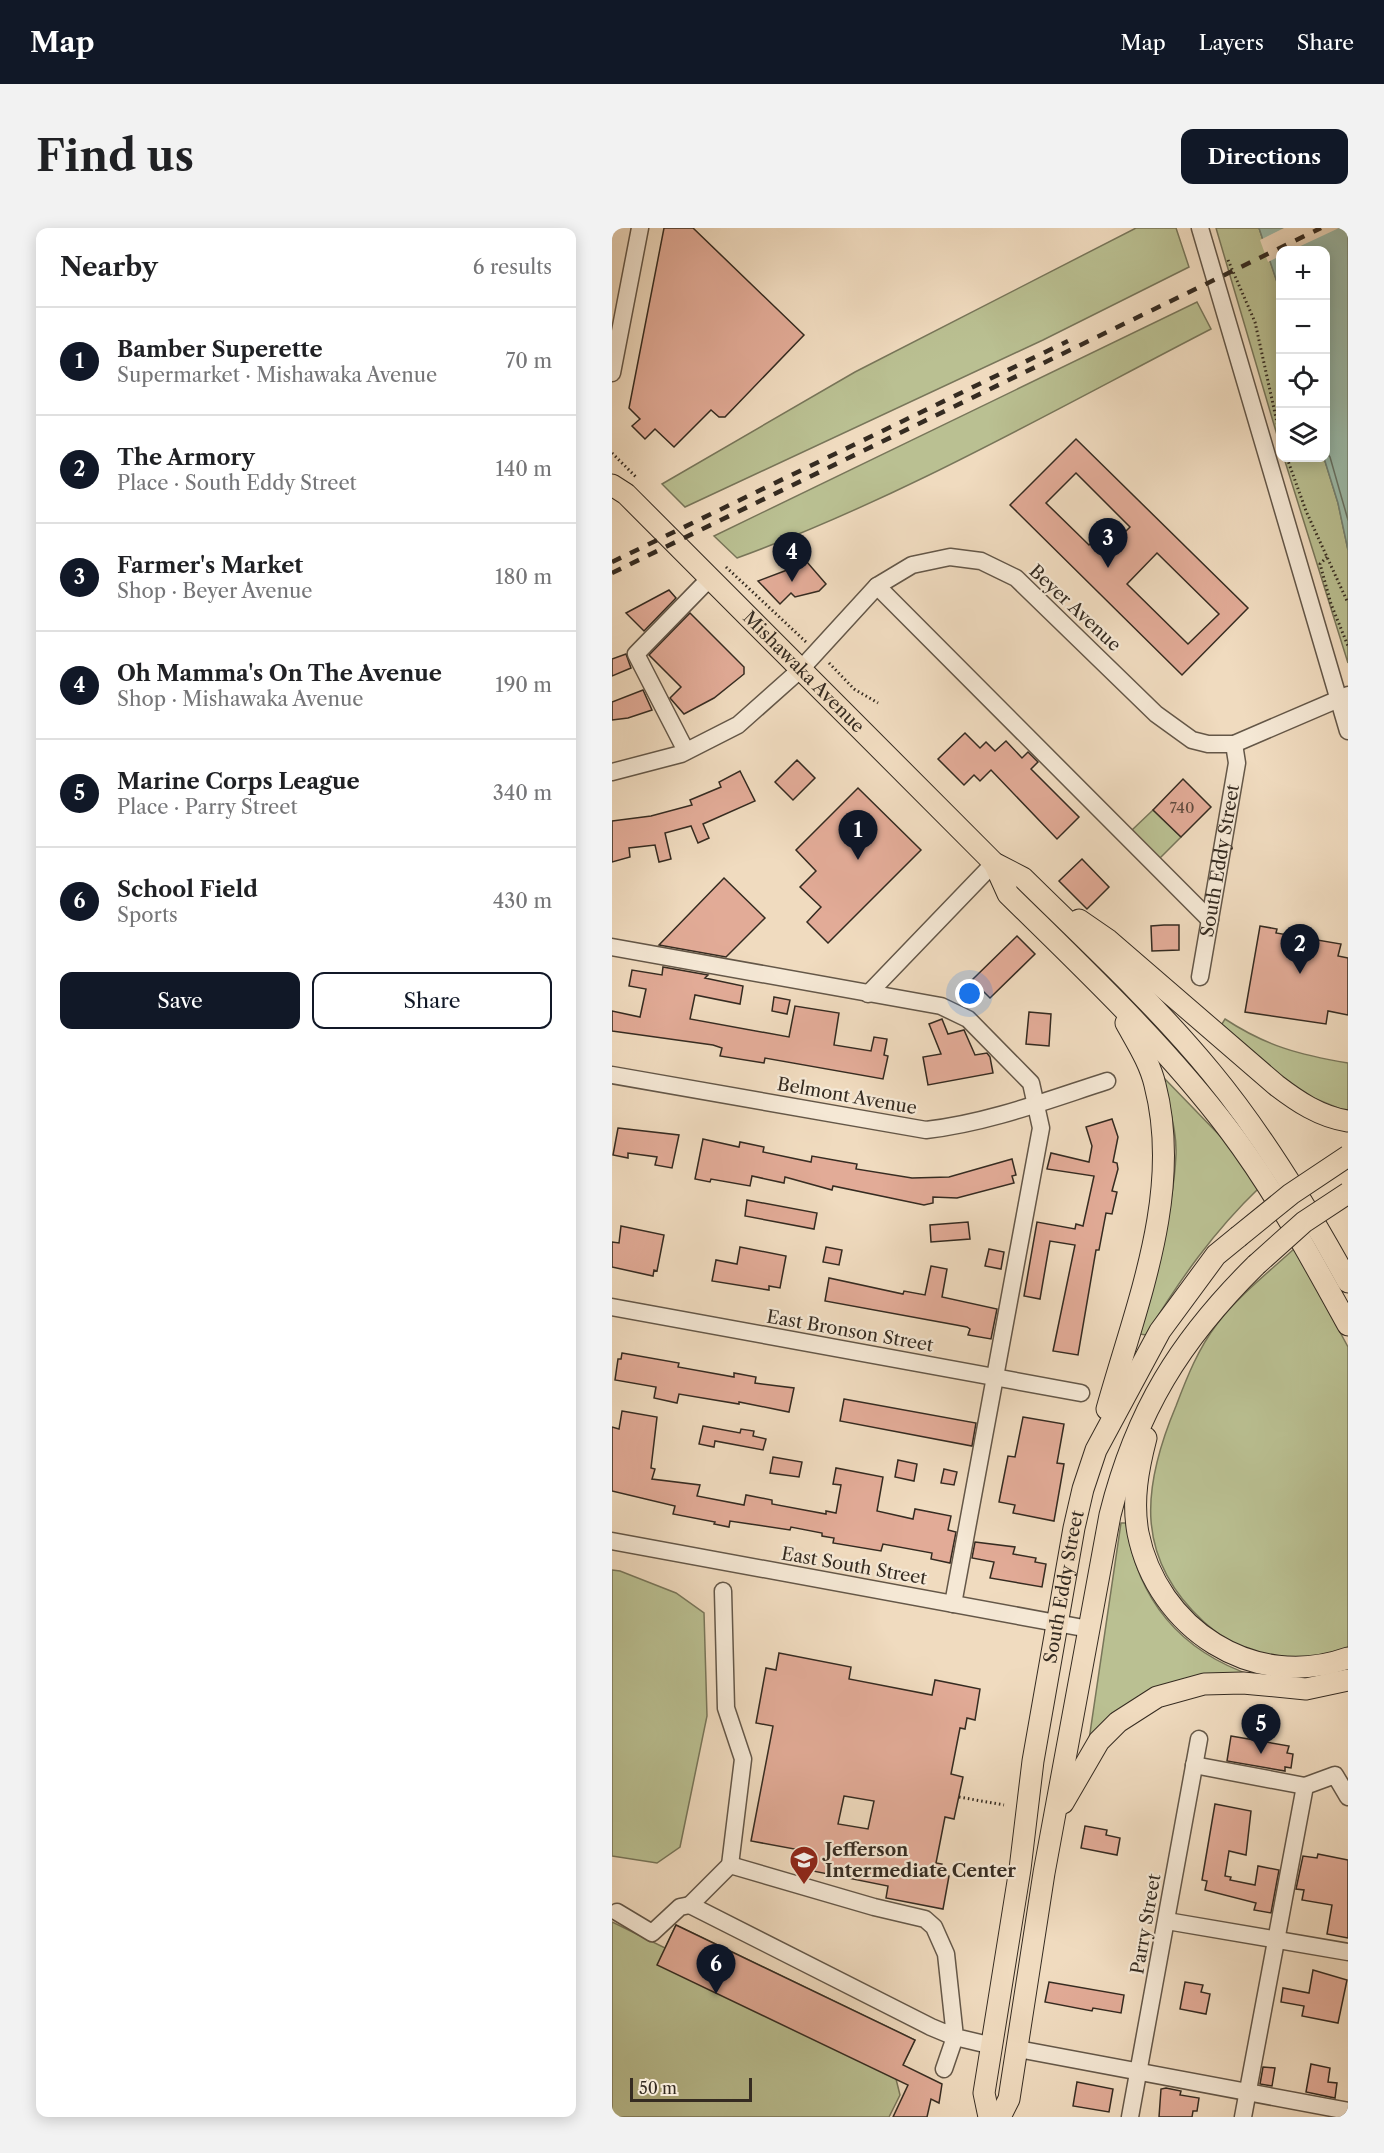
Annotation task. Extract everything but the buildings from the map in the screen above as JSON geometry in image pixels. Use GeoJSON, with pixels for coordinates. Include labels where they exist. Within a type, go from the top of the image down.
{"type":"FeatureCollection","features":[{"type":"Feature","properties":{"kind":"main road","name":"Mishawaka Avenue"},"geometry":{"type":"LineString","coordinates":[[612,484],[626,494],[711,577],[994,863],[1023,878],[1038,893]]}},
{"type":"Feature","properties":{"kind":"main road","name":"Mishawaka Avenue"},"geometry":{"type":"LineString","coordinates":[[994,863],[1008,894],[1159,1046],[1228,1129],[1277,1202],[1348,1324]]}},
{"type":"Feature","properties":{"kind":"main road"},"geometry":{"type":"LineString","coordinates":[[1038,893],[1108,940],[1276,1085],[1301,1103],[1325,1115],[1348,1121]]}},
{"type":"Feature","properties":{"kind":"main road"},"geometry":{"type":"LineString","coordinates":[[1038,893],[1150,1005],[1212,1073],[1278,1165],[1348,1282]]}},
{"type":"Feature","properties":{"kind":"main road"},"geometry":{"type":"LineString","coordinates":[[1096,1450],[1151,1251],[1164,1168],[1164,1125],[1155,1082],[1145,1058],[1113,999]]}},
{"type":"Feature","properties":{"kind":"main road","name":"South Eddy Street"},"geometry":{"type":"LineString","coordinates":[[989,2117],[984,2093],[993,2046],[1033,1761],[1074,1528],[1096,1450],[1160,1330],[1216,1255],[1291,1194],[1348,1156]]}},
{"type":"Feature","properties":{"kind":"main road","name":"South Eddy Street"},"geometry":{"type":"LineString","coordinates":[[1000,2117],[1009,2099],[1053,1822],[1089,1629],[1120,1475],[1137,1427],[1189,1340],[1222,1298],[1304,1222],[1348,1193]]}},
{"type":"Feature","properties":{"kind":"main road"},"geometry":{"type":"LineString","coordinates":[[1160,1386],[1137,1476],[1135,1504],[1145,1561],[1154,1581],[1172,1608],[1195,1631],[1218,1646],[1243,1657],[1275,1666],[1302,1668],[1328,1665],[1348,1658]]}},
{"type":"Feature","properties":{"kind":"main road"},"geometry":{"type":"LineString","coordinates":[[1053,1822],[1085,1761],[1099,1741],[1118,1722],[1157,1697],[1204,1684],[1242,1683],[1306,1689],[1348,1680]]}},
{"type":"Feature","properties":{"kind":"street"},"geometry":{"type":"LineString","coordinates":[[612,373],[616,327],[640,228]]}},
{"type":"Feature","properties":{"kind":"street"},"geometry":{"type":"LineString","coordinates":[[1200,228],[1343,697],[1348,731]]}},
{"type":"Feature","properties":{"kind":"street","name":"Beyer Avenue"},"geometry":{"type":"LineString","coordinates":[[612,772],[686,751],[738,725],[801,669],[878,586],[912,565],[935,559],[967,558],[997,567],[1016,578],[1046,604],[1156,714],[1179,733],[1208,744],[1234,744]]}},
{"type":"Feature","properties":{"kind":"street"},"geometry":{"type":"LineString","coordinates":[[686,751],[636,654],[711,577]]}},
{"type":"Feature","properties":{"kind":"street"},"geometry":{"type":"LineString","coordinates":[[878,586],[1210,920]]}},
{"type":"Feature","properties":{"kind":"street"},"geometry":{"type":"LineString","coordinates":[[1234,744],[1343,697]]}},
{"type":"Feature","properties":{"kind":"street","name":"South Eddy Street"},"geometry":{"type":"LineString","coordinates":[[1200,977],[1237,763],[1234,744]]}},
{"type":"Feature","properties":{"kind":"street"},"geometry":{"type":"LineString","coordinates":[[868,994],[994,863]]}},
{"type":"Feature","properties":{"kind":"street"},"geometry":{"type":"LineString","coordinates":[[612,948],[941,1006],[968,1019],[1031,1083],[1041,1128],[953,1604]]}},
{"type":"Feature","properties":{"kind":"street","name":"Belmont Avenue"},"geometry":{"type":"LineString","coordinates":[[612,1075],[926,1130],[951,1127],[1036,1104],[1107,1081]]}},
{"type":"Feature","properties":{"kind":"street","name":"East Bronson Street"},"geometry":{"type":"LineString","coordinates":[[612,1307],[1081,1393]]}},
{"type":"Feature","properties":{"kind":"street","name":"East South Street"},"geometry":{"type":"LineString","coordinates":[[612,1541],[1089,1629]]}},
{"type":"Feature","properties":{"kind":"street"},"geometry":{"type":"LineString","coordinates":[[617,1912],[652,1933],[680,1907],[690,1905],[730,1865],[743,1759],[726,1708],[723,1591]]}},
{"type":"Feature","properties":{"kind":"street","name":"Parry Street"},"geometry":{"type":"LineString","coordinates":[[1130,2117],[1199,1739]]}},
{"type":"Feature","properties":{"kind":"street"},"geometry":{"type":"LineString","coordinates":[[1194,1765],[1305,1786],[1335,1775],[1348,1797]]}},
{"type":"Feature","properties":{"kind":"street"},"geometry":{"type":"LineString","coordinates":[[1244,2117],[1305,1786]]}},
{"type":"Feature","properties":{"kind":"street"},"geometry":{"type":"LineString","coordinates":[[730,1865],[868,1905],[926,1918],[934,1927],[946,1954],[955,2037],[944,2069]]}},
{"type":"Feature","properties":{"kind":"street"},"geometry":{"type":"LineString","coordinates":[[690,1905],[955,2037],[993,2046]]}},
{"type":"Feature","properties":{"kind":"street"},"geometry":{"type":"LineString","coordinates":[[1167,1921],[1348,1952]]}},
{"type":"Feature","properties":{"kind":"street"},"geometry":{"type":"LineString","coordinates":[[1018,2049],[1348,2111]]}},
{"type":"Feature","properties":{"kind":"path"},"geometry":{"type":"LineString","coordinates":[[1224,249],[1255,322],[1276,414]]}},
{"type":"Feature","properties":{"kind":"path"},"geometry":{"type":"LineString","coordinates":[[1288,462],[1305,511],[1348,603]]}},
{"type":"Feature","properties":{"kind":"path"},"geometry":{"type":"LineString","coordinates":[[1327,557],[1320,564],[1331,604],[1348,646]]}},
{"type":"Feature","properties":{"kind":"path"},"geometry":{"type":"LineString","coordinates":[[832,666],[854,689],[879,703]]}},
{"type":"Feature","properties":{"kind":"path"},"geometry":{"type":"LineString","coordinates":[[959,1797],[1004,1805]]}},
{"type":"Feature","properties":{"kind":"shaded area"},"geometry":{"type":"Polygon","coordinates":[[[1136,228],[1176,228],[1189,267],[1043,340],[685,507],[662,484],[855,372],[1136,228]]]}},
{"type":"Feature","properties":{"kind":"shaded area"},"geometry":{"type":"Polygon","coordinates":[[[1216,228],[1259,228],[1276,279],[1276,431],[1216,228]]]}},
{"type":"Feature","properties":{"kind":"shaded area"},"geometry":{"type":"Polygon","coordinates":[[[1197,302],[1211,329],[918,480],[798,534],[737,558],[714,536],[1197,302]]]}},
{"type":"Feature","properties":{"kind":"shaded area"},"geometry":{"type":"Polygon","coordinates":[[[1285,462],[1325,462],[1338,503],[1348,550],[1348,663],[1285,462]]]}},
{"type":"Feature","properties":{"kind":"shaded area"},"geometry":{"type":"Polygon","coordinates":[[[1153,810],[1181,837],[1160,858],[1132,830],[1153,810]]]}},
{"type":"Feature","properties":{"kind":"shaded area"},"geometry":{"type":"Polygon","coordinates":[[[1225,1019],[1269,1043],[1314,1057],[1348,1063],[1348,1112],[1299,1092],[1220,1027],[1225,1019]]]}},
{"type":"Feature","properties":{"kind":"shaded area"},"geometry":{"type":"Polygon","coordinates":[[[1164,1078],[1227,1143],[1259,1188],[1198,1258],[1146,1335],[1139,1334],[1167,1221],[1176,1154],[1175,1135],[1164,1078]]]}},
{"type":"Feature","properties":{"kind":"shaded area"},"geometry":{"type":"Polygon","coordinates":[[[1295,1248],[1348,1347],[1348,1648],[1317,1658],[1299,1660],[1269,1657],[1255,1652],[1227,1639],[1204,1622],[1181,1598],[1165,1573],[1155,1547],[1151,1520],[1151,1493],[1156,1465],[1184,1384],[1199,1353],[1217,1324],[1234,1304],[1295,1248]]]}},
{"type":"Feature","properties":{"kind":"shaded area"},"geometry":{"type":"Polygon","coordinates":[[[1121,1523],[1126,1523],[1140,1576],[1152,1599],[1167,1619],[1184,1637],[1205,1653],[1228,1666],[1254,1676],[1215,1676],[1089,1740],[1121,1523]]]}},
{"type":"Feature","properties":{"kind":"shaded area"},"geometry":{"type":"Polygon","coordinates":[[[612,1570],[676,1593],[704,1613],[707,1716],[680,1847],[657,1863],[612,1856],[612,1570]]]}},
{"type":"Feature","properties":{"kind":"shaded area"},"geometry":{"type":"Polygon","coordinates":[[[612,1922],[665,1948],[676,1925],[915,2040],[896,2079],[900,2095],[889,2117],[612,2117],[612,1922]]]}},
{"type":"Feature","properties":{"kind":"water"},"geometry":{"type":"Polygon","coordinates":[[[1259,228],[1348,228],[1348,550],[1338,503],[1325,462],[1330,462],[1330,246],[1276,246],[1276,279],[1259,228]]]}},
{"type":"Feature","properties":{"kind":"pier"},"geometry":{"type":"Polygon","coordinates":[[[1284,228],[1339,228],[1301,246],[1276,246],[1276,258],[1268,262],[1260,240],[1284,228]]]}},
{"type":"Feature","properties":{"kind":"railway"},"geometry":{"type":"LineString","coordinates":[[612,573],[1321,228]]}},
{"type":"Feature","properties":{"kind":"railway"},"geometry":{"type":"LineString","coordinates":[[612,562],[1068,341]]}},
{"type":"Feature","properties":{"kind":"place","name":"Farmer's Market"},"geometry":{"type":"Point","coordinates":[1108,568]}},
{"type":"Feature","properties":{"kind":"place","name":"Oh Mamma's On The Avenue"},"geometry":{"type":"Point","coordinates":[792,582]}},
{"type":"Feature","properties":{"kind":"place","name":"Bamber Superette"},"geometry":{"type":"Point","coordinates":[858,860]}},
{"type":"Feature","properties":{"kind":"place","name":"The Armory"},"geometry":{"type":"Point","coordinates":[1300,974]}},
{"type":"Feature","properties":{"kind":"place","name":"Marine Corps League"},"geometry":{"type":"Point","coordinates":[1261,1754]}},
{"type":"Feature","properties":{"kind":"place","name":"Jefferson Intermediate Center"},"geometry":{"type":"Point","coordinates":[804,1886]}},
{"type":"Feature","properties":{"kind":"place","name":"School Field"},"geometry":{"type":"Point","coordinates":[716,1994]}}]}
